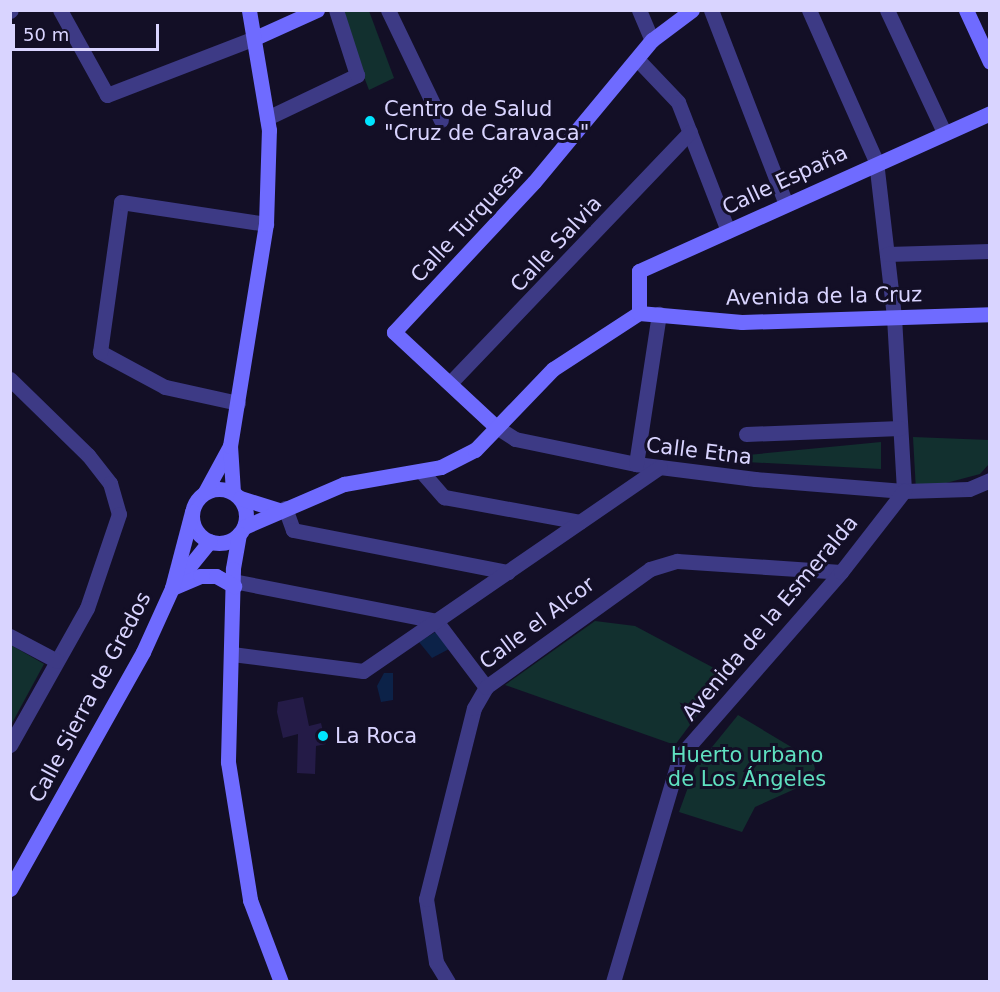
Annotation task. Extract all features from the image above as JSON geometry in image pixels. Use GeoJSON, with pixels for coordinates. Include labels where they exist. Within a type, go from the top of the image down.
{"type":"FeatureCollection","features":[{"type":"Feature","properties":{"kind":"street"},"geometry":{"type":"LineString","coordinates":[[60,10],[107,95],[255,38],[317,10]]}},
{"type":"Feature","properties":{"kind":"street"},"geometry":{"type":"LineString","coordinates":[[249,10],[267,118],[266,224],[230,446],[236,495],[246,515],[233,579],[228,762],[250,900],[281,981]]}},
{"type":"Feature","properties":{"kind":"street"},"geometry":{"type":"LineString","coordinates":[[267,118],[357,75],[336,10]]}},
{"type":"Feature","properties":{"kind":"street"},"geometry":{"type":"LineString","coordinates":[[388,10],[441,120]]}},
{"type":"Feature","properties":{"kind":"street"},"geometry":{"type":"LineString","coordinates":[[639,10],[652,40]]}},
{"type":"Feature","properties":{"kind":"street","name":"Calle Turquesa"},"geometry":{"type":"LineString","coordinates":[[451,382],[394,332],[534,182],[638,60],[652,40],[692,10]]}},
{"type":"Feature","properties":{"kind":"street"},"geometry":{"type":"LineString","coordinates":[[711,10],[786,204]]}},
{"type":"Feature","properties":{"kind":"street"},"geometry":{"type":"LineString","coordinates":[[809,10],[876,160],[894,317],[904,491]]}},
{"type":"Feature","properties":{"kind":"street"},"geometry":{"type":"LineString","coordinates":[[886,10],[944,132]]}},
{"type":"Feature","properties":{"kind":"street"},"geometry":{"type":"LineString","coordinates":[[966,10],[990,62]]}},
{"type":"Feature","properties":{"kind":"street"},"geometry":{"type":"LineString","coordinates":[[638,60],[678,102],[728,231]]}},
{"type":"Feature","properties":{"kind":"street","name":"Calle España"},"geometry":{"type":"LineString","coordinates":[[639,313],[639,271],[876,160],[990,113]]}},
{"type":"Feature","properties":{"kind":"street","name":"Calle Salvia"},"geometry":{"type":"LineString","coordinates":[[451,382],[690,132]]}},
{"type":"Feature","properties":{"kind":"street"},"geometry":{"type":"LineString","coordinates":[[238,403],[165,387],[100,352],[121,202],[266,224]]}},
{"type":"Feature","properties":{"kind":"street"},"geometry":{"type":"LineString","coordinates":[[887,254],[990,251]]}},
{"type":"Feature","properties":{"kind":"street"},"geometry":{"type":"LineString","coordinates":[[211,541],[242,531],[282,509],[344,484],[441,467],[475,450],[495,426],[553,369],[639,313]]}},
{"type":"Feature","properties":{"kind":"street","name":"Avenida de la Cruz"},"geometry":{"type":"LineString","coordinates":[[639,313],[742,322],[990,314]]}},
{"type":"Feature","properties":{"kind":"street"},"geometry":{"type":"LineString","coordinates":[[636,464],[659,314]]}},
{"type":"Feature","properties":{"kind":"street"},"geometry":{"type":"LineString","coordinates":[[10,379],[96,464],[110,483],[119,514],[87,608],[10,745]]}},
{"type":"Feature","properties":{"kind":"street"},"geometry":{"type":"LineString","coordinates":[[451,382],[495,426]]}},
{"type":"Feature","properties":{"kind":"street","name":"Calle Etna"},"geometry":{"type":"LineString","coordinates":[[495,426],[515,439],[660,467],[904,491],[969,489],[990,480]]}},
{"type":"Feature","properties":{"kind":"street"},"geometry":{"type":"LineString","coordinates":[[746,435],[900,428]]}},
{"type":"Feature","properties":{"kind":"street"},"geometry":{"type":"LineString","coordinates":[[230,446],[192,512],[195,528],[211,541],[233,579]]}},
{"type":"Feature","properties":{"kind":"street"},"geometry":{"type":"LineString","coordinates":[[232,654],[363,671],[660,467]]}},
{"type":"Feature","properties":{"kind":"street"},"geometry":{"type":"LineString","coordinates":[[421,471],[444,498],[580,522]]}},
{"type":"Feature","properties":{"kind":"street"},"geometry":{"type":"LineString","coordinates":[[205,492],[220,488],[282,509],[293,530],[508,572]]}},
{"type":"Feature","properties":{"kind":"street","name":"Avenida de la Esmeralda"},"geometry":{"type":"LineString","coordinates":[[613,981],[680,756],[841,572],[904,491]]}},
{"type":"Feature","properties":{"kind":"street","name":"Calle Sierra de Gredos"},"geometry":{"type":"LineString","coordinates":[[10,889],[143,652],[172,588],[192,512]]}},
{"type":"Feature","properties":{"kind":"street","name":"Calle Sierra de Gredos"},"geometry":{"type":"LineString","coordinates":[[172,588],[211,541]]}},
{"type":"Feature","properties":{"kind":"street","name":"Calle el Alcor"},"geometry":{"type":"LineString","coordinates":[[448,981],[436,962],[426,899],[474,708],[486,687],[650,569],[677,561],[841,572]]}},
{"type":"Feature","properties":{"kind":"street"},"geometry":{"type":"LineString","coordinates":[[172,588],[200,576],[216,576],[436,621],[486,687]]}},
{"type":"Feature","properties":{"kind":"street"},"geometry":{"type":"LineString","coordinates":[[10,636],[57,661]]}},
{"type":"Feature","properties":{"kind":"green space"},"geometry":{"type":"Polygon","coordinates":[[[339,11],[369,11],[394,78],[369,90],[339,11]]]}},
{"type":"Feature","properties":{"kind":"green space"},"geometry":{"type":"Polygon","coordinates":[[[913,437],[989,440],[989,464],[980,474],[916,491],[913,437]]]}},
{"type":"Feature","properties":{"kind":"green space"},"geometry":{"type":"Polygon","coordinates":[[[881,442],[881,469],[746,462],[737,456],[881,442]]]}},
{"type":"Feature","properties":{"kind":"green space"},"geometry":{"type":"Polygon","coordinates":[[[595,621],[635,626],[727,675],[675,745],[505,685],[595,621]]]}},
{"type":"Feature","properties":{"kind":"green space"},"geometry":{"type":"Polygon","coordinates":[[[11,645],[44,664],[11,725],[11,645]]]}},
{"type":"Feature","properties":{"kind":"green space","name":"Huerto urbano de Los Ángeles"},"geometry":{"type":"Polygon","coordinates":[[[738,715],[813,760],[815,769],[806,784],[755,807],[742,832],[679,812],[695,768],[738,715]]]}},
{"type":"Feature","properties":{"kind":"water"},"geometry":{"type":"Polygon","coordinates":[[[437,631],[449,649],[432,658],[419,642],[437,631]]]}},
{"type":"Feature","properties":{"kind":"water"},"geometry":{"type":"Polygon","coordinates":[[[384,673],[393,673],[393,700],[381,702],[377,686],[384,673]]]}},
{"type":"Feature","properties":{"kind":"building","name":"La Roca"},"geometry":{"type":"Polygon","coordinates":[[[303,697],[309,726],[321,723],[326,744],[316,746],[315,774],[297,773],[298,734],[283,738],[277,712],[278,702],[303,697]]]}},
{"type":"Feature","properties":{"kind":"place","name":"Centro de Salud \"Cruz de Caravaca\""},"geometry":{"type":"Point","coordinates":[370,121]}},
{"type":"Feature","properties":{"kind":"place","name":"La Roca"},"geometry":{"type":"Point","coordinates":[323,736]}}]}
